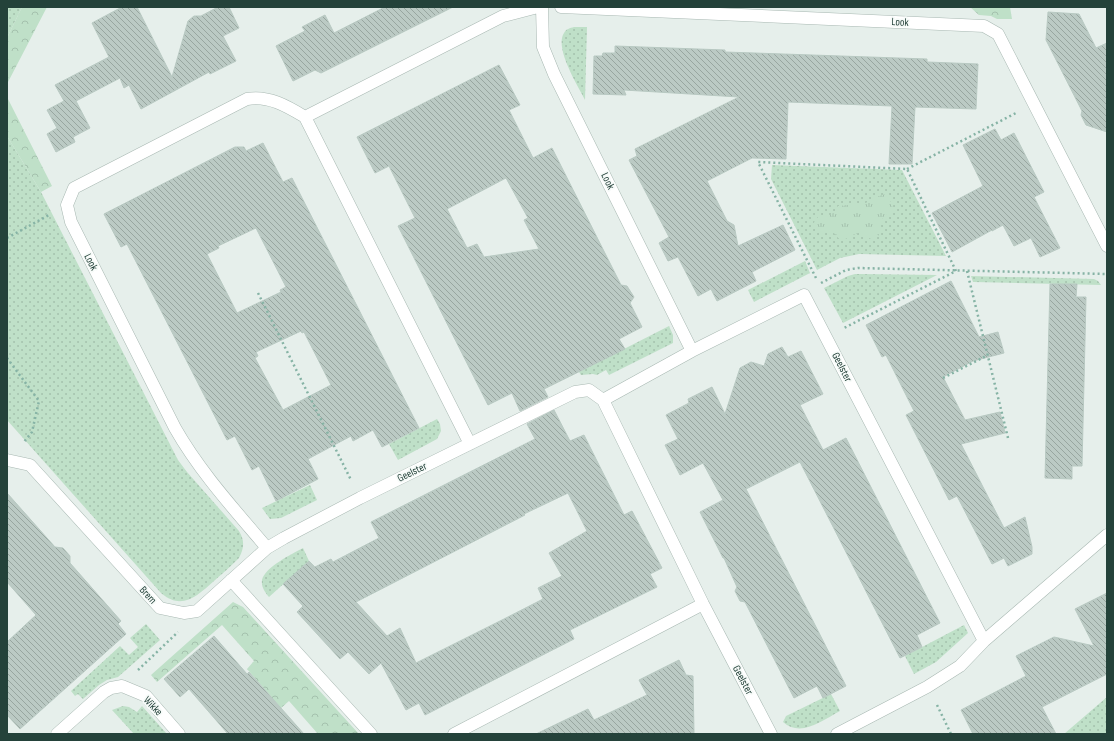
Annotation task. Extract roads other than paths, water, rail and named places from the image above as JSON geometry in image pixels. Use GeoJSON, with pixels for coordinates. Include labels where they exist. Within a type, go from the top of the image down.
{"type":"FeatureCollection","features":[{"type":"Feature","properties":{"kind":"street"},"geometry":{"type":"LineString","coordinates":[[470,444],[305,117],[503,16],[538,7]]}},
{"type":"Feature","properties":{"kind":"street","name":"Look"},"geometry":{"type":"LineString","coordinates":[[542,7],[543,47],[554,74],[692,351]]}},
{"type":"Feature","properties":{"kind":"street","name":"Look"},"geometry":{"type":"LineString","coordinates":[[561,7],[984,26],[998,34],[1107,246]]}},
{"type":"Feature","properties":{"kind":"street","name":"Look"},"geometry":{"type":"LineString","coordinates":[[267,548],[201,469],[175,428],[71,222],[67,206],[74,188],[247,99],[258,97],[288,106],[305,117]]}},
{"type":"Feature","properties":{"kind":"street","name":"Geelster"},"geometry":{"type":"LineString","coordinates":[[602,400],[692,351],[804,295],[984,641]]}},
{"type":"Feature","properties":{"kind":"street","name":"Geelster"},"geometry":{"type":"LineString","coordinates":[[184,613],[196,610],[267,548],[360,498],[575,392],[589,390],[602,400],[703,604],[771,734]]}},
{"type":"Feature","properties":{"kind":"street","name":"Brem"},"geometry":{"type":"LineString","coordinates":[[8,460],[30,465],[160,608],[184,613]]}},
{"type":"Feature","properties":{"kind":"street"},"geometry":{"type":"LineString","coordinates":[[837,734],[927,687],[960,666],[984,641],[1107,535]]}},
{"type":"Feature","properties":{"kind":"street"},"geometry":{"type":"LineString","coordinates":[[231,580],[371,734]]}},
{"type":"Feature","properties":{"kind":"street"},"geometry":{"type":"LineString","coordinates":[[454,734],[703,604]]}},
{"type":"Feature","properties":{"kind":"street","name":"Wikke"},"geometry":{"type":"LineString","coordinates":[[58,734],[104,692],[112,688],[122,686],[146,696],[179,734]]}}]}
